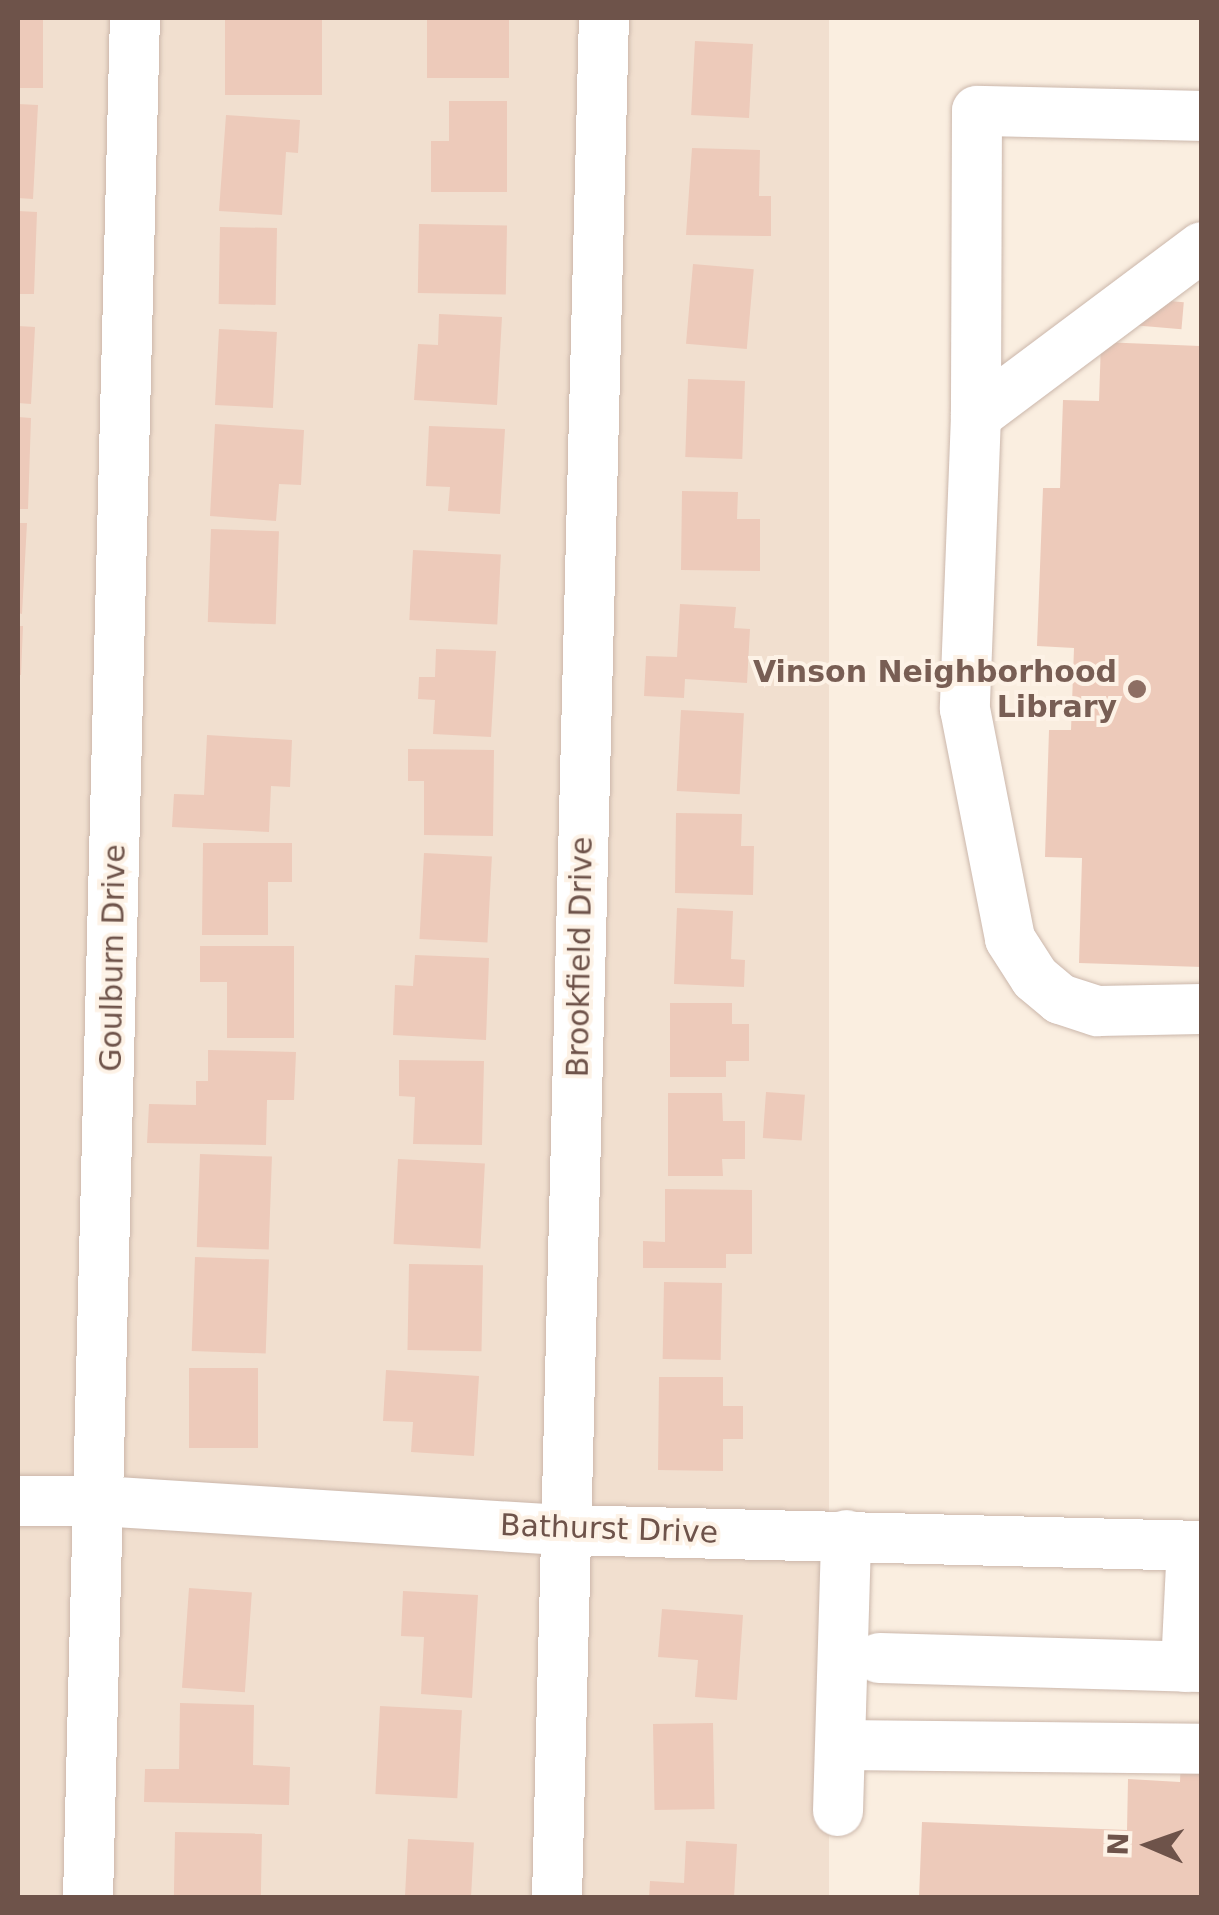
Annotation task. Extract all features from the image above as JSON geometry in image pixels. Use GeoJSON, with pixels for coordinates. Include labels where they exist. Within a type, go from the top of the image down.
{"type":"FeatureCollection","features":[{"type":"Feature","properties":{"kind":"street","name":"Goulburn Drive"},"geometry":{"type":"LineString","coordinates":[[88,1898],[134,18]]}},
{"type":"Feature","properties":{"kind":"street","name":"Brookfield Drive"},"geometry":{"type":"LineString","coordinates":[[558,1898],[604,18]]}},
{"type":"Feature","properties":{"kind":"street"},"geometry":{"type":"LineString","coordinates":[[1202,116],[978,111],[976,416],[964,709],[1010,939],[1035,978],[1060,999],[1098,1011],[1202,1009]]}},
{"type":"Feature","properties":{"kind":"street"},"geometry":{"type":"LineString","coordinates":[[976,416],[1202,248]]}},
{"type":"Feature","properties":{"kind":"street","name":"Bathurst Drive"},"geometry":{"type":"LineString","coordinates":[[18,1501],[100,1501],[566,1530],[1196,1546]]}},
{"type":"Feature","properties":{"kind":"street"},"geometry":{"type":"LineString","coordinates":[[838,1811],[846,1536]]}},
{"type":"Feature","properties":{"kind":"street"},"geometry":{"type":"LineString","coordinates":[[879,1658],[1194,1667],[1196,1546]]}},
{"type":"Feature","properties":{"kind":"street"},"geometry":{"type":"LineString","coordinates":[[842,1745],[1202,1749]]}},
{"type":"Feature","properties":{"kind":"shaded area"},"geometry":{"type":"Polygon","coordinates":[[[18,18],[829,18],[829,1897],[18,1897],[18,18]]]}},
{"type":"Feature","properties":{"kind":"building"},"geometry":{"type":"Polygon","coordinates":[[[18,18],[43,18],[43,88],[18,88],[18,18]]]}},
{"type":"Feature","properties":{"kind":"building"},"geometry":{"type":"Polygon","coordinates":[[[225,18],[322,18],[322,95],[225,95],[225,18]]]}},
{"type":"Feature","properties":{"kind":"building"},"geometry":{"type":"Polygon","coordinates":[[[427,18],[509,18],[509,78],[427,78],[427,18]]]}},
{"type":"Feature","properties":{"kind":"building"},"geometry":{"type":"Polygon","coordinates":[[[695,41],[753,44],[749,118],[691,115],[695,41]]]}},
{"type":"Feature","properties":{"kind":"building"},"geometry":{"type":"Polygon","coordinates":[[[449,101],[507,101],[507,192],[431,192],[431,141],[449,141],[449,101]]]}},
{"type":"Feature","properties":{"kind":"building"},"geometry":{"type":"Polygon","coordinates":[[[18,104],[38,105],[33,199],[18,198],[18,104]]]}},
{"type":"Feature","properties":{"kind":"building"},"geometry":{"type":"Polygon","coordinates":[[[226,115],[300,120],[298,153],[286,152],[282,215],[219,211],[226,115]]]}},
{"type":"Feature","properties":{"kind":"building"},"geometry":{"type":"Polygon","coordinates":[[[692,148],[760,150],[759,196],[771,196],[771,236],[686,235],[692,148]]]}},
{"type":"Feature","properties":{"kind":"building"},"geometry":{"type":"Polygon","coordinates":[[[18,211],[37,212],[34,294],[18,294],[18,211]]]}},
{"type":"Feature","properties":{"kind":"building"},"geometry":{"type":"Polygon","coordinates":[[[419,224],[507,226],[506,295],[418,293],[419,224]]]}},
{"type":"Feature","properties":{"kind":"building"},"geometry":{"type":"Polygon","coordinates":[[[220,227],[277,228],[276,305],[219,304],[220,227]]]}},
{"type":"Feature","properties":{"kind":"building"},"geometry":{"type":"Polygon","coordinates":[[[693,264],[754,269],[747,349],[686,344],[693,264]]]}},
{"type":"Feature","properties":{"kind":"building"},"geometry":{"type":"Polygon","coordinates":[[[1134,298],[1184,302],[1181,329],[1132,325],[1134,298]]]}},
{"type":"Feature","properties":{"kind":"building"},"geometry":{"type":"Polygon","coordinates":[[[439,314],[502,317],[497,405],[414,400],[418,344],[438,345],[439,314]]]}},
{"type":"Feature","properties":{"kind":"building"},"geometry":{"type":"Polygon","coordinates":[[[18,326],[35,327],[31,404],[18,403],[18,326]]]}},
{"type":"Feature","properties":{"kind":"building"},"geometry":{"type":"Polygon","coordinates":[[[219,329],[277,332],[273,408],[215,405],[219,329]]]}},
{"type":"Feature","properties":{"kind":"building","name":"Vinson Neighborhood Library"},"geometry":{"type":"Polygon","coordinates":[[[1101,342],[1200,346],[1202,967],[1079,963],[1082,858],[1045,857],[1049,730],[1071,730],[1074,648],[1037,646],[1043,488],[1060,488],[1063,400],[1099,401],[1101,342]]]}},
{"type":"Feature","properties":{"kind":"building"},"geometry":{"type":"Polygon","coordinates":[[[688,379],[745,381],[742,459],[685,457],[688,379]]]}},
{"type":"Feature","properties":{"kind":"building"},"geometry":{"type":"Polygon","coordinates":[[[18,417],[31,418],[28,509],[18,509],[18,417]]]}},
{"type":"Feature","properties":{"kind":"building"},"geometry":{"type":"Polygon","coordinates":[[[215,424],[304,430],[301,485],[279,484],[276,521],[210,516],[215,424]]]}},
{"type":"Feature","properties":{"kind":"building"},"geometry":{"type":"Polygon","coordinates":[[[429,426],[505,429],[500,514],[448,511],[450,487],[426,486],[429,426]]]}},
{"type":"Feature","properties":{"kind":"building"},"geometry":{"type":"Polygon","coordinates":[[[682,491],[738,492],[737,519],[760,519],[760,571],[681,570],[682,491]]]}},
{"type":"Feature","properties":{"kind":"building"},"geometry":{"type":"Polygon","coordinates":[[[18,523],[27,523],[22,614],[18,613],[18,523]]]}},
{"type":"Feature","properties":{"kind":"building"},"geometry":{"type":"Polygon","coordinates":[[[211,529],[279,531],[276,624],[208,622],[211,529]]]}},
{"type":"Feature","properties":{"kind":"building"},"geometry":{"type":"Polygon","coordinates":[[[413,550],[501,555],[497,625],[409,620],[413,550]]]}},
{"type":"Feature","properties":{"kind":"building"},"geometry":{"type":"Polygon","coordinates":[[[680,604],[736,607],[734,628],[750,629],[747,683],[685,679],[684,698],[644,696],[646,656],[677,657],[680,604]]]}},
{"type":"Feature","properties":{"kind":"building"},"geometry":{"type":"Polygon","coordinates":[[[18,626],[23,626],[21,675],[18,675],[18,626]]]}},
{"type":"Feature","properties":{"kind":"building"},"geometry":{"type":"Polygon","coordinates":[[[436,649],[496,651],[491,737],[433,734],[435,700],[418,699],[419,677],[435,677],[436,649]]]}},
{"type":"Feature","properties":{"kind":"building"},"geometry":{"type":"Polygon","coordinates":[[[681,710],[744,713],[740,794],[677,791],[681,710]]]}},
{"type":"Feature","properties":{"kind":"building"},"geometry":{"type":"Polygon","coordinates":[[[207,735],[292,740],[290,787],[271,786],[269,832],[172,827],[174,794],[204,795],[207,735]]]}},
{"type":"Feature","properties":{"kind":"building"},"geometry":{"type":"Polygon","coordinates":[[[408,749],[494,750],[493,836],[424,835],[424,781],[408,781],[408,749]]]}},
{"type":"Feature","properties":{"kind":"building"},"geometry":{"type":"Polygon","coordinates":[[[676,813],[742,814],[741,846],[754,846],[753,895],[675,893],[676,813]]]}},
{"type":"Feature","properties":{"kind":"building"},"geometry":{"type":"Polygon","coordinates":[[[203,843],[292,843],[292,882],[268,882],[268,935],[202,935],[203,843]]]}},
{"type":"Feature","properties":{"kind":"building"},"geometry":{"type":"Polygon","coordinates":[[[424,853],[492,857],[487,942],[419,939],[424,853]]]}},
{"type":"Feature","properties":{"kind":"building"},"geometry":{"type":"Polygon","coordinates":[[[677,908],[733,911],[731,959],[745,960],[744,987],[674,984],[677,908]]]}},
{"type":"Feature","properties":{"kind":"building"},"geometry":{"type":"Polygon","coordinates":[[[200,946],[294,946],[294,1038],[227,1038],[227,982],[200,982],[200,946]]]}},
{"type":"Feature","properties":{"kind":"building"},"geometry":{"type":"Polygon","coordinates":[[[415,955],[489,958],[486,1040],[393,1035],[395,985],[413,986],[415,955]]]}},
{"type":"Feature","properties":{"kind":"building"},"geometry":{"type":"Polygon","coordinates":[[[670,1003],[732,1003],[732,1024],[749,1024],[749,1061],[726,1061],[726,1077],[670,1077],[670,1003]]]}},
{"type":"Feature","properties":{"kind":"building"},"geometry":{"type":"Polygon","coordinates":[[[208,1050],[296,1052],[294,1100],[267,1100],[266,1145],[147,1143],[149,1104],[196,1105],[196,1081],[208,1081],[208,1050]]]}},
{"type":"Feature","properties":{"kind":"building"},"geometry":{"type":"Polygon","coordinates":[[[399,1060],[484,1061],[482,1145],[413,1144],[415,1097],[399,1096],[399,1060]]]}},
{"type":"Feature","properties":{"kind":"building"},"geometry":{"type":"Polygon","coordinates":[[[766,1092],[805,1095],[802,1141],[763,1138],[766,1092]]]}},
{"type":"Feature","properties":{"kind":"building"},"geometry":{"type":"Polygon","coordinates":[[[668,1093],[722,1093],[723,1121],[745,1121],[745,1159],[722,1159],[723,1176],[668,1176],[668,1093]]]}},
{"type":"Feature","properties":{"kind":"building"},"geometry":{"type":"Polygon","coordinates":[[[200,1154],[272,1157],[269,1249],[197,1247],[200,1154]]]}},
{"type":"Feature","properties":{"kind":"building"},"geometry":{"type":"Polygon","coordinates":[[[398,1159],[485,1164],[480,1248],[394,1244],[398,1159]]]}},
{"type":"Feature","properties":{"kind":"building"},"geometry":{"type":"Polygon","coordinates":[[[665,1189],[752,1190],[752,1254],[726,1254],[726,1268],[643,1268],[643,1241],[665,1242],[665,1189]]]}},
{"type":"Feature","properties":{"kind":"building"},"geometry":{"type":"Polygon","coordinates":[[[195,1257],[269,1260],[266,1354],[192,1351],[195,1257]]]}},
{"type":"Feature","properties":{"kind":"building"},"geometry":{"type":"Polygon","coordinates":[[[409,1264],[483,1265],[481,1351],[407,1350],[409,1264]]]}},
{"type":"Feature","properties":{"kind":"building"},"geometry":{"type":"Polygon","coordinates":[[[664,1282],[722,1283],[721,1360],[663,1359],[664,1282]]]}},
{"type":"Feature","properties":{"kind":"building"},"geometry":{"type":"Polygon","coordinates":[[[189,1368],[258,1368],[258,1448],[189,1448],[189,1368]]]}},
{"type":"Feature","properties":{"kind":"building"},"geometry":{"type":"Polygon","coordinates":[[[386,1370],[479,1376],[474,1456],[411,1452],[413,1422],[383,1421],[386,1370]]]}},
{"type":"Feature","properties":{"kind":"building"},"geometry":{"type":"Polygon","coordinates":[[[659,1377],[723,1377],[723,1406],[743,1406],[743,1439],[723,1439],[723,1471],[658,1470],[659,1377]]]}},
{"type":"Feature","properties":{"kind":"building"},"geometry":{"type":"Polygon","coordinates":[[[189,1588],[252,1592],[245,1692],[182,1688],[189,1588]]]}},
{"type":"Feature","properties":{"kind":"building"},"geometry":{"type":"Polygon","coordinates":[[[403,1591],[478,1595],[472,1698],[421,1694],[424,1637],[401,1636],[403,1591]]]}},
{"type":"Feature","properties":{"kind":"building"},"geometry":{"type":"Polygon","coordinates":[[[662,1609],[743,1615],[737,1700],[695,1697],[698,1660],[658,1657],[662,1609]]]}},
{"type":"Feature","properties":{"kind":"building"},"geometry":{"type":"Polygon","coordinates":[[[180,1703],[254,1705],[253,1765],[290,1767],[289,1805],[144,1802],[145,1769],[179,1769],[180,1703]]]}},
{"type":"Feature","properties":{"kind":"building"},"geometry":{"type":"Polygon","coordinates":[[[380,1706],[462,1710],[457,1798],[375,1794],[380,1706]]]}},
{"type":"Feature","properties":{"kind":"building"},"geometry":{"type":"Polygon","coordinates":[[[713,1723],[715,1809],[655,1810],[653,1724],[713,1723]]]}},
{"type":"Feature","properties":{"kind":"building"},"geometry":{"type":"Polygon","coordinates":[[[1181,1757],[1202,1758],[1202,1898],[919,1898],[922,1822],[1127,1830],[1128,1779],[1180,1782],[1181,1757]]]}},
{"type":"Feature","properties":{"kind":"building"},"geometry":{"type":"Polygon","coordinates":[[[175,1832],[262,1834],[261,1898],[174,1898],[175,1832]]]}},
{"type":"Feature","properties":{"kind":"building"},"geometry":{"type":"Polygon","coordinates":[[[408,1839],[474,1842],[471,1898],[405,1898],[408,1839]]]}},
{"type":"Feature","properties":{"kind":"building"},"geometry":{"type":"Polygon","coordinates":[[[686,1841],[737,1844],[734,1898],[649,1898],[650,1881],[684,1883],[686,1841]]]}},
{"type":"Feature","properties":{"kind":"place","name":"Vinson Neighborhood Library"},"geometry":{"type":"Point","coordinates":[1137,689]}}]}
